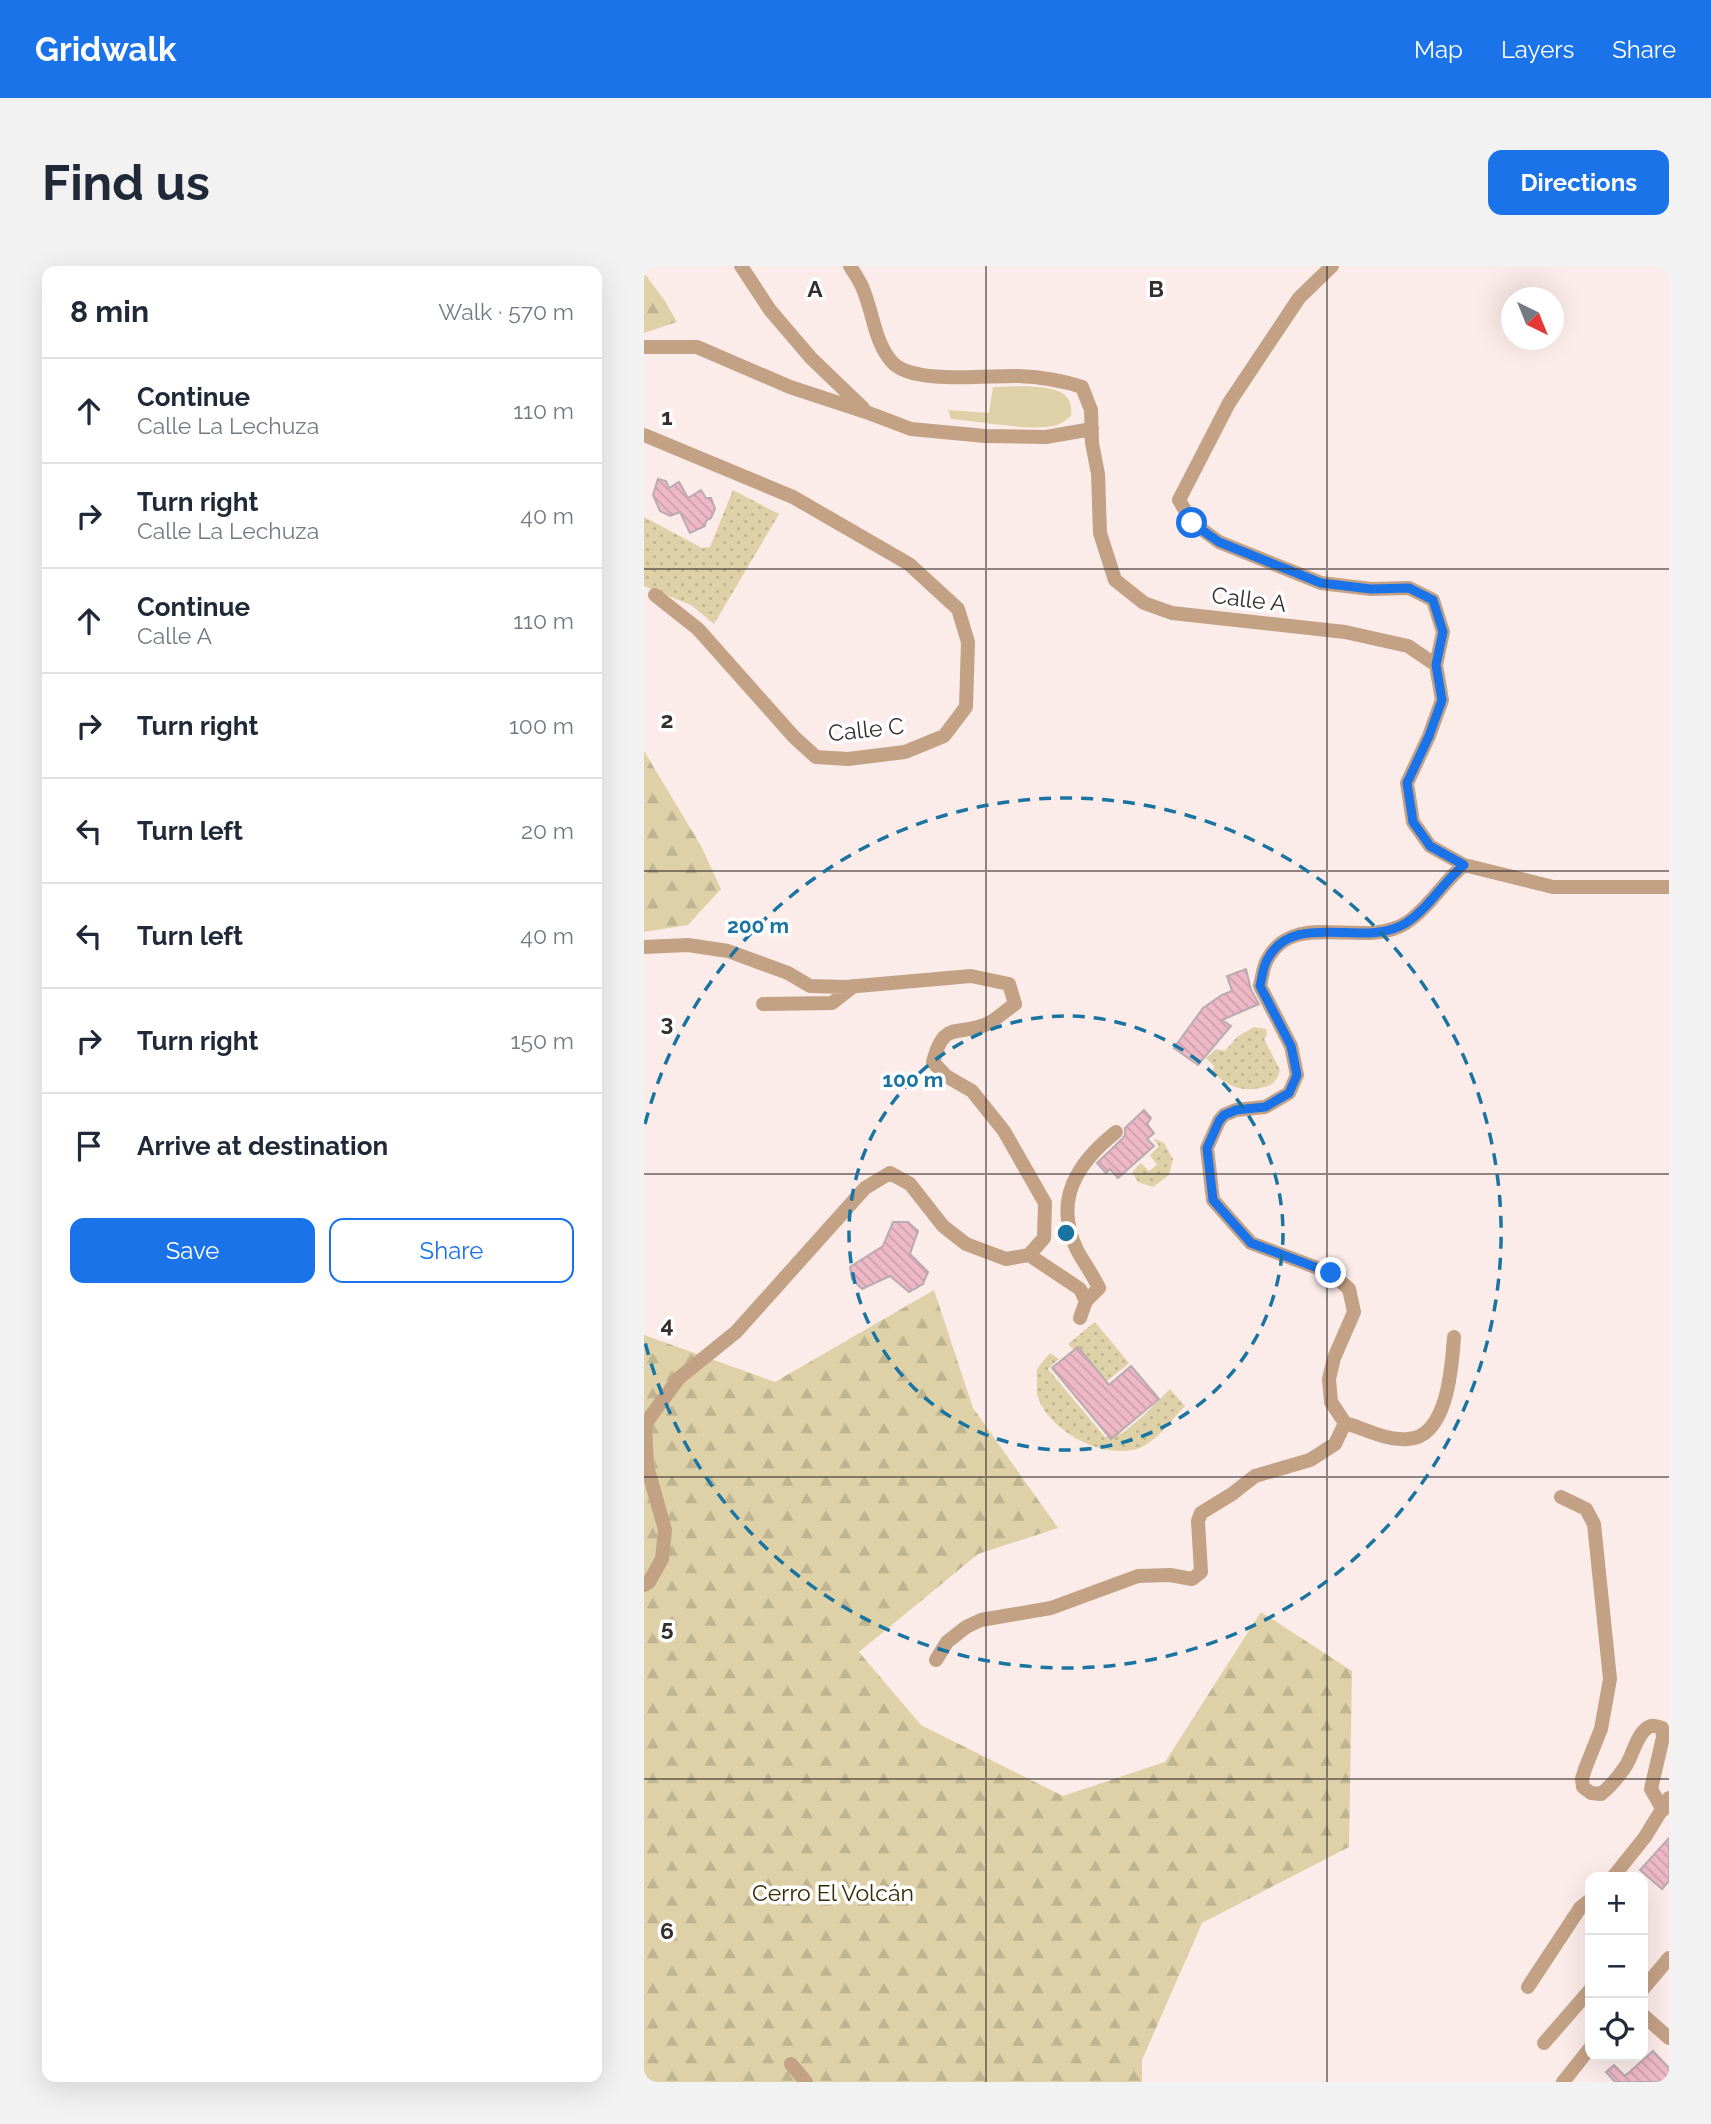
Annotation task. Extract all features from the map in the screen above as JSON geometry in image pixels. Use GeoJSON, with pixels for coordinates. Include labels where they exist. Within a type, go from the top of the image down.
{"type":"FeatureCollection","features":[{"type":"Feature","properties":{"kind":"street"},"geometry":{"type":"LineString","coordinates":[[741,266],[770,310],[866,412]]}},
{"type":"Feature","properties":{"kind":"street","name":"Calle A"},"geometry":{"type":"LineString","coordinates":[[850,266],[863,289],[878,338],[893,363],[910,373],[950,377],[1019,376],[1058,379],[1082,387],[1091,410],[1098,474],[1100,533],[1115,580],[1144,603],[1172,613],[1356,635],[1408,646],[1436,665]]}},
{"type":"Feature","properties":{"kind":"street"},"geometry":{"type":"LineString","coordinates":[[1332,266],[1299,298],[1236,393],[1179,500],[1192,523],[1219,542],[1321,583],[1371,589],[1409,588],[1433,600],[1443,632],[1436,665],[1442,700],[1407,783],[1413,822],[1430,846],[1464,865],[1553,887],[1669,887]]}},
{"type":"Feature","properties":{"kind":"street"},"geometry":{"type":"LineString","coordinates":[[644,347],[697,347],[790,387],[911,429],[985,436],[1046,437],[1092,429]]}},
{"type":"Feature","properties":{"kind":"street","name":"Calle C"},"geometry":{"type":"LineString","coordinates":[[644,435],[793,497],[909,564],[958,609],[968,642],[966,707],[944,736],[905,752],[848,758],[816,757],[794,737],[698,629],[655,595]]}},
{"type":"Feature","properties":{"kind":"street"},"geometry":{"type":"LineString","coordinates":[[1454,1337],[1451,1376],[1442,1410],[1428,1430],[1411,1440],[1376,1435],[1345,1423],[1331,1402],[1329,1379],[1334,1358],[1353,1312],[1349,1289],[1331,1273],[1251,1243],[1213,1200],[1207,1148],[1224,1115],[1236,1110],[1265,1107],[1289,1093],[1297,1075],[1291,1046],[1260,986],[1266,961],[1278,945],[1296,934],[1312,932],[1382,933],[1406,922],[1464,865]]}},
{"type":"Feature","properties":{"kind":"street"},"geometry":{"type":"LineString","coordinates":[[644,947],[688,945],[728,951],[788,973],[810,986],[854,986],[971,976],[1009,984],[1015,1004],[987,1024],[954,1030],[938,1042],[933,1062],[946,1076],[972,1091],[996,1121],[1045,1203],[1044,1238],[1029,1255],[1006,1259],[967,1244],[943,1226],[910,1184],[890,1173],[865,1188],[736,1332],[679,1378],[645,1424],[647,1466],[665,1530],[663,1559],[649,1582],[644,1585]]}},
{"type":"Feature","properties":{"kind":"street"},"geometry":{"type":"LineString","coordinates":[[763,1004],[832,1003],[854,986]]}},
{"type":"Feature","properties":{"kind":"street"},"geometry":{"type":"LineString","coordinates":[[1080,1318],[1086,1301],[1099,1288],[1072,1236],[1068,1211],[1069,1188],[1079,1168],[1116,1132]]}},
{"type":"Feature","properties":{"kind":"street"},"geometry":{"type":"LineString","coordinates":[[1029,1255],[1080,1289],[1086,1301]]}},
{"type":"Feature","properties":{"kind":"street"},"geometry":{"type":"LineString","coordinates":[[936,1660],[947,1642],[966,1626],[981,1620],[1051,1608],[1138,1576],[1197,1577],[1201,1572],[1198,1521],[1201,1513],[1255,1476],[1310,1460],[1335,1444],[1345,1423]]}},
{"type":"Feature","properties":{"kind":"street"},"geometry":{"type":"LineString","coordinates":[[1561,1497],[1586,1509],[1594,1524],[1610,1679],[1603,1720],[1582,1779],[1583,1787],[1591,1793],[1601,1794],[1627,1764],[1648,1727],[1662,1728],[1663,1737],[1651,1789],[1666,1804],[1645,1837],[1617,1872]]}},
{"type":"Feature","properties":{"kind":"street"},"geometry":{"type":"LineString","coordinates":[[1528,1987],[1585,1904]]}},
{"type":"Feature","properties":{"kind":"street"},"geometry":{"type":"LineString","coordinates":[[1648,1983],[1669,1958]]}},
{"type":"Feature","properties":{"kind":"street"},"geometry":{"type":"LineString","coordinates":[[1544,2043],[1585,1996]]}},
{"type":"Feature","properties":{"kind":"street"},"geometry":{"type":"LineString","coordinates":[[1648,2019],[1669,2038]]}},
{"type":"Feature","properties":{"kind":"street"},"geometry":{"type":"LineString","coordinates":[[1563,2082],[1585,2054]]}},
{"type":"Feature","properties":{"kind":"street"},"geometry":{"type":"LineString","coordinates":[[791,2064],[806,2082]]}},
{"type":"Feature","properties":{"kind":"green space"},"geometry":{"type":"Polygon","coordinates":[[[644,273],[677,322],[644,333],[644,273]]]}},
{"type":"Feature","properties":{"kind":"green space"},"geometry":{"type":"Polygon","coordinates":[[[1025,386],[1064,394],[1071,406],[1071,416],[1058,425],[1042,427],[1017,427],[951,419],[948,410],[989,413],[993,387],[1025,386]]]}},
{"type":"Feature","properties":{"kind":"green space"},"geometry":{"type":"Polygon","coordinates":[[[733,490],[779,514],[714,624],[691,605],[644,586],[644,517],[702,548],[710,547],[733,490]]]}},
{"type":"Feature","properties":{"kind":"green space"},"geometry":{"type":"Polygon","coordinates":[[[644,751],[701,846],[721,889],[688,925],[644,932],[644,751]]]}},
{"type":"Feature","properties":{"kind":"green space"},"geometry":{"type":"Polygon","coordinates":[[[1254,1027],[1266,1029],[1267,1036],[1264,1039],[1280,1070],[1276,1080],[1268,1086],[1240,1088],[1218,1077],[1213,1072],[1214,1066],[1206,1058],[1216,1049],[1225,1051],[1237,1037],[1254,1027]]]}},
{"type":"Feature","properties":{"kind":"green space"},"geometry":{"type":"Polygon","coordinates":[[[1153,1138],[1164,1143],[1173,1159],[1169,1175],[1153,1187],[1138,1182],[1132,1172],[1141,1163],[1149,1171],[1157,1165],[1150,1155],[1159,1146],[1153,1138]]]}},
{"type":"Feature","properties":{"kind":"green space","name":"Cerro El Volcán"},"geometry":{"type":"Polygon","coordinates":[[[934,1290],[973,1408],[1058,1528],[978,1554],[859,1652],[921,1725],[1063,1796],[1165,1762],[1261,1612],[1352,1671],[1349,1847],[1202,1923],[1142,2060],[1142,2082],[644,2082],[644,1335],[775,1382],[934,1290]]]}},
{"type":"Feature","properties":{"kind":"green space"},"geometry":{"type":"Polygon","coordinates":[[[1095,1322],[1129,1363],[1106,1382],[1068,1344],[1095,1322]]]}},
{"type":"Feature","properties":{"kind":"green space"},"geometry":{"type":"Polygon","coordinates":[[[1050,1353],[1059,1359],[1048,1369],[1105,1437],[1123,1433],[1170,1389],[1185,1406],[1144,1446],[1123,1451],[1094,1446],[1079,1440],[1054,1422],[1038,1398],[1037,1370],[1050,1353]]]}},
{"type":"Feature","properties":{"kind":"building"},"geometry":{"type":"Polygon","coordinates":[[[658,479],[666,481],[669,488],[679,482],[688,498],[701,490],[706,498],[711,498],[715,509],[705,526],[690,533],[680,512],[670,516],[660,511],[653,495],[658,479]]]}},
{"type":"Feature","properties":{"kind":"building"},"geometry":{"type":"Polygon","coordinates":[[[1246,969],[1251,990],[1259,1004],[1222,1020],[1231,1026],[1198,1065],[1174,1048],[1203,1008],[1232,991],[1227,976],[1246,969]]]}},
{"type":"Feature","properties":{"kind":"building"},"geometry":{"type":"Polygon","coordinates":[[[1144,1110],[1151,1118],[1147,1124],[1154,1133],[1147,1139],[1154,1146],[1118,1178],[1110,1169],[1106,1173],[1097,1163],[1122,1139],[1125,1128],[1144,1110]]]}},
{"type":"Feature","properties":{"kind":"building"},"geometry":{"type":"Polygon","coordinates":[[[893,1222],[908,1222],[918,1231],[910,1254],[928,1272],[923,1284],[909,1292],[890,1276],[862,1289],[852,1279],[850,1267],[883,1246],[893,1222]]]}},
{"type":"Feature","properties":{"kind":"building"},"geometry":{"type":"Polygon","coordinates":[[[1078,1347],[1109,1385],[1131,1366],[1159,1399],[1111,1439],[1052,1368],[1078,1347]]]}},
{"type":"Feature","properties":{"kind":"building"},"geometry":{"type":"Polygon","coordinates":[[[1669,1838],[1669,1881],[1662,1889],[1648,1877],[1648,1872],[1640,1870],[1669,1838]]]}},
{"type":"Feature","properties":{"kind":"building"},"geometry":{"type":"Polygon","coordinates":[[[1653,2051],[1669,2068],[1669,2082],[1615,2082],[1606,2072],[1614,2065],[1625,2076],[1642,2061],[1648,2061],[1648,2055],[1653,2051]]]}},
{"type":"Feature","properties":{"kind":"route"},"geometry":{"type":"LineString","coordinates":[[1192,523],[1219,542],[1321,583],[1371,589],[1409,588],[1433,600],[1443,632],[1436,665],[1442,700],[1407,783],[1413,822],[1430,846],[1464,865],[1406,922],[1382,933],[1312,932],[1296,934],[1278,945],[1266,961],[1260,986],[1291,1046],[1297,1075],[1289,1093],[1265,1107],[1236,1110],[1224,1115],[1207,1148],[1213,1200],[1251,1243],[1331,1273]]}}]}
